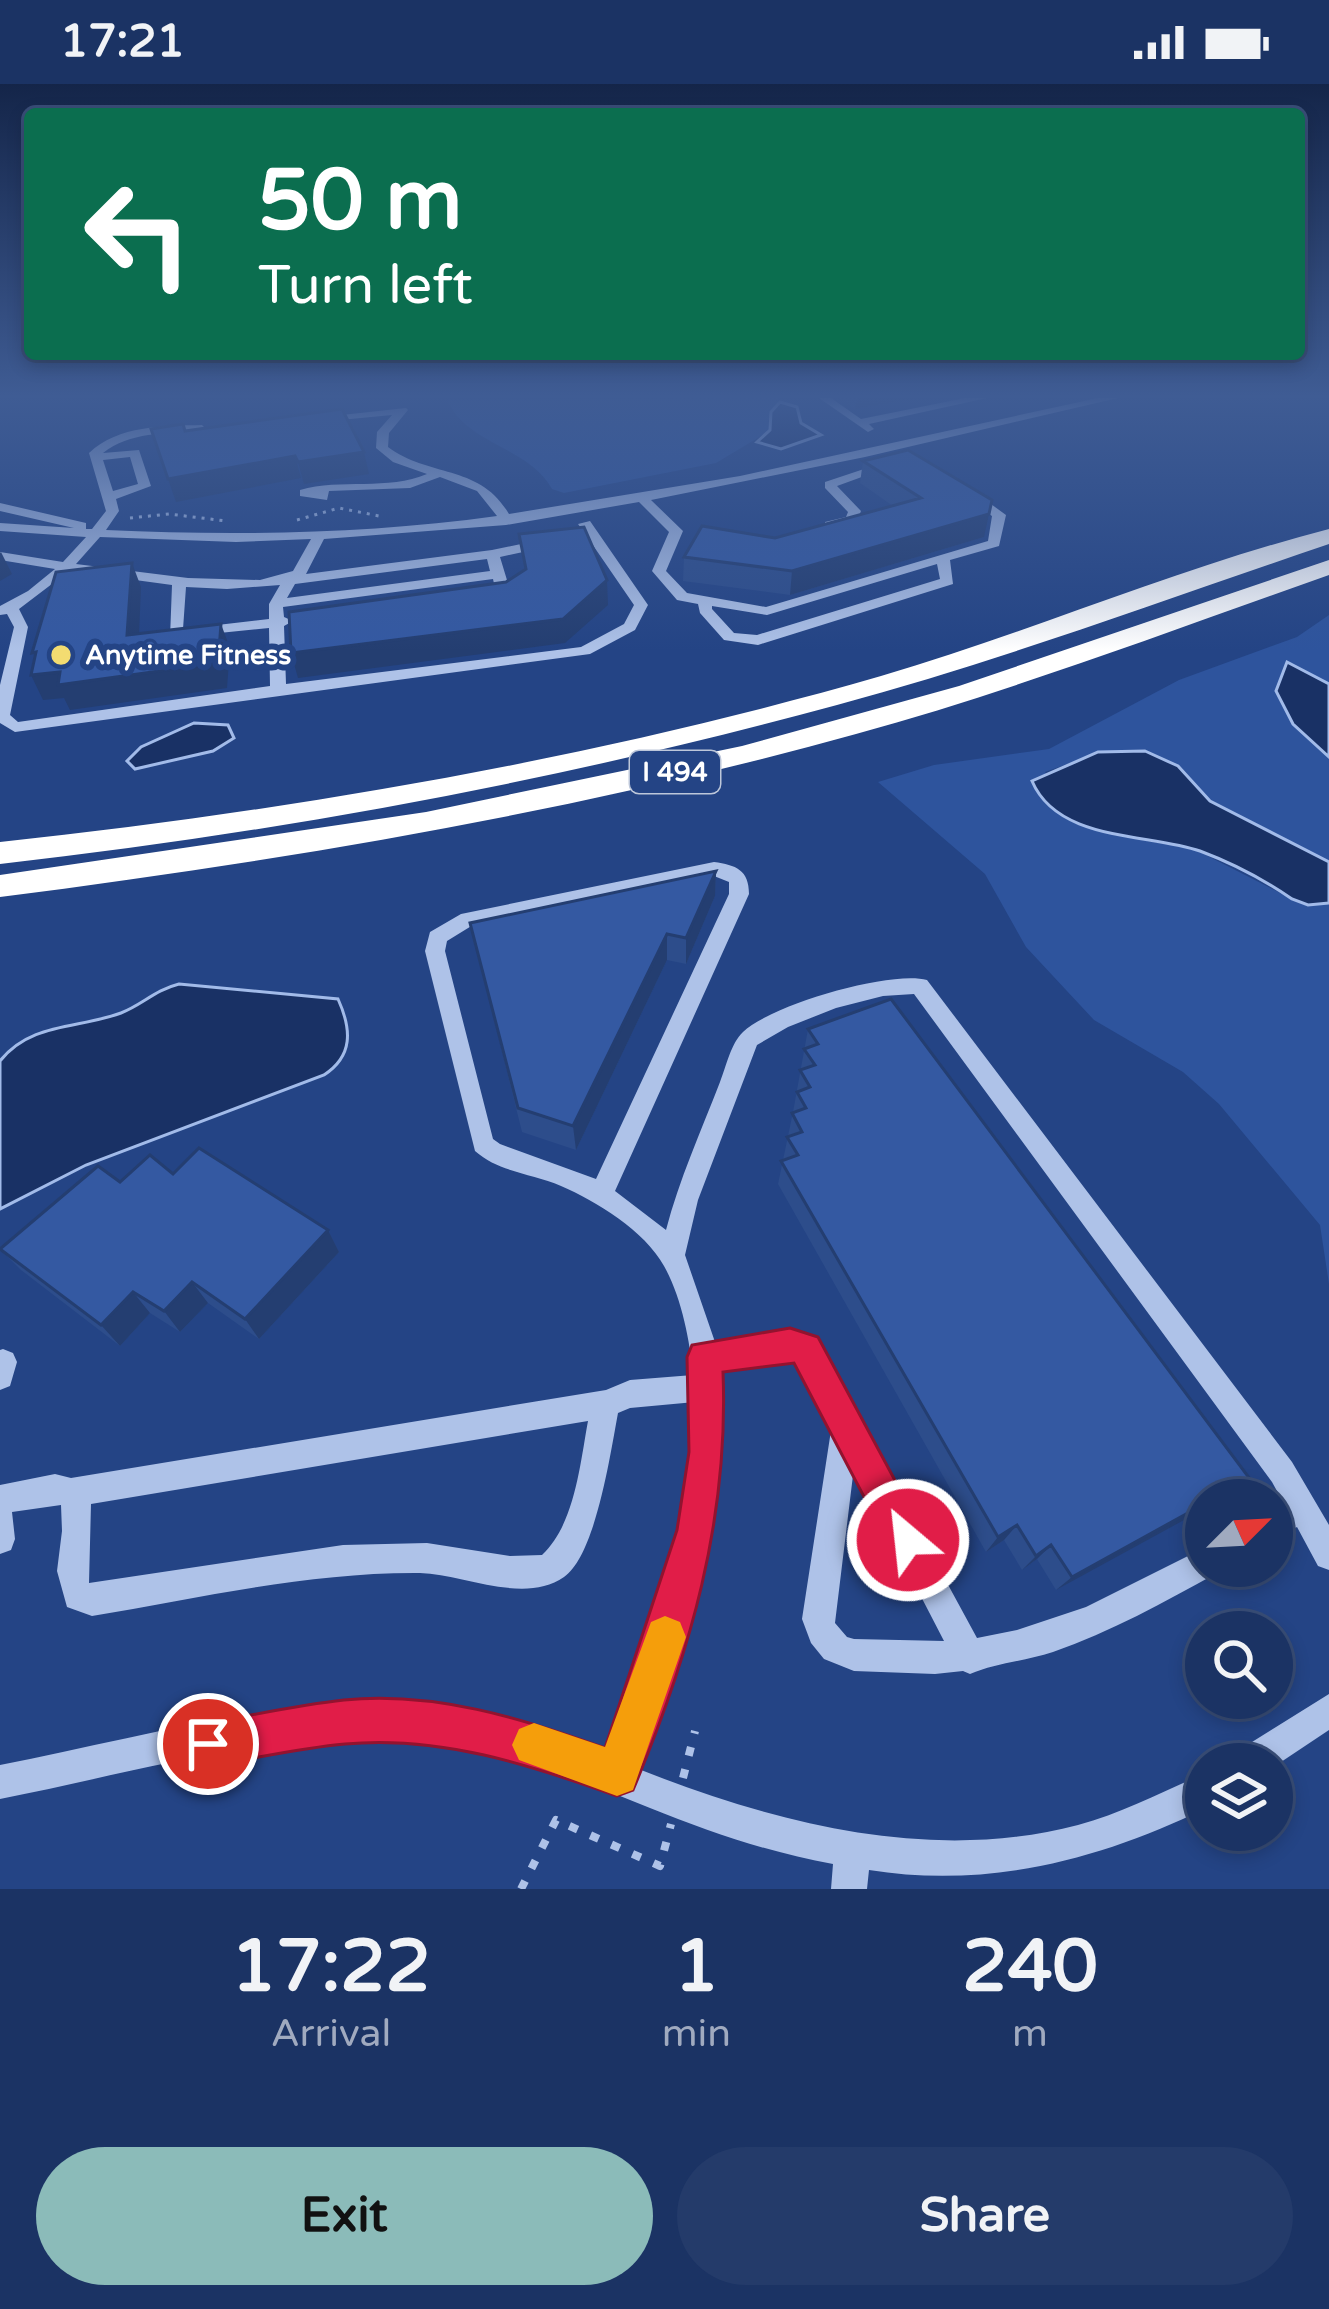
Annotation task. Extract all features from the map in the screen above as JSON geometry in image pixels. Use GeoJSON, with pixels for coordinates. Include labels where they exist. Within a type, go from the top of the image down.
{"type":"FeatureCollection","features":[{"type":"Feature","properties":{"kind":"highway","name":"I 494"},"geometry":{"type":"LineString","coordinates":[[0,853],[272,818],[469,782],[820,701],[1329,536]]}},
{"type":"Feature","properties":{"kind":"highway","name":"I 494"},"geometry":{"type":"LineString","coordinates":[[0,886],[327,842],[522,806],[851,727],[1329,567]]}},
{"type":"Feature","properties":{"kind":"highway"},"geometry":{"type":"LineString","coordinates":[[0,904],[301,856],[522,806]]}},
{"type":"Feature","properties":{"kind":"highway"},"geometry":{"type":"LineString","coordinates":[[0,832],[272,818]]}},
{"type":"Feature","properties":{"kind":"street"},"geometry":{"type":"LineString","coordinates":[[103,482],[113,511],[98,533],[6,609],[21,627],[1,716],[15,728],[585,651],[630,627],[641,605],[573,509]]}},
{"type":"Feature","properties":{"kind":"street"},"geometry":{"type":"LineString","coordinates":[[107,497],[145,486],[144,482]]}},
{"type":"Feature","properties":{"kind":"street"},"geometry":{"type":"LineString","coordinates":[[323,488],[417,482]]}},
{"type":"Feature","properties":{"kind":"street"},"geometry":{"type":"LineString","coordinates":[[467,482],[484,488],[506,521]]}},
{"type":"Feature","properties":{"kind":"street"},"geometry":{"type":"LineString","coordinates":[[0,527],[213,540],[318,538],[506,521],[706,482]]}},
{"type":"Feature","properties":{"kind":"street"},"geometry":{"type":"LineString","coordinates":[[806,531],[854,515],[829,488],[831,482]]}},
{"type":"Feature","properties":{"kind":"street"},"geometry":{"type":"LineString","coordinates":[[676,531],[659,571],[682,597],[779,610],[994,543],[1001,528],[999,515],[953,484]]}},
{"type":"Feature","properties":{"kind":"street"},"geometry":{"type":"LineString","coordinates":[[640,496],[676,531],[696,534]]}},
{"type":"Feature","properties":{"kind":"street"},"geometry":{"type":"LineString","coordinates":[[0,507],[98,533]]}},
{"type":"Feature","properties":{"kind":"street"},"geometry":{"type":"LineString","coordinates":[[0,556],[226,587],[492,554],[592,533]]}},
{"type":"Feature","properties":{"kind":"street"},"geometry":{"type":"LineString","coordinates":[[278,690],[276,613],[290,580],[311,560],[318,538]]}},
{"type":"Feature","properties":{"kind":"street"},"geometry":{"type":"LineString","coordinates":[[475,597],[503,590],[492,554]]}},
{"type":"Feature","properties":{"kind":"street"},"geometry":{"type":"LineString","coordinates":[[705,602],[705,610],[729,637],[758,640],[948,581],[943,559]]}},
{"type":"Feature","properties":{"kind":"street"},"geometry":{"type":"LineString","coordinates":[[180,580],[175,635],[498,574]]}},
{"type":"Feature","properties":{"kind":"street"},"geometry":{"type":"LineString","coordinates":[[276,613],[386,608]]}},
{"type":"Feature","properties":{"kind":"street"},"geometry":{"type":"LineString","coordinates":[[600,1196],[739,894],[739,880],[729,871],[714,869],[468,920],[437,938],[435,951],[483,1144],[492,1153],[568,1178],[627,1213],[672,1255],[697,1319],[707,1372],[708,1452],[696,1530],[674,1613],[617,1774]]}},
{"type":"Feature","properties":{"kind":"street"},"geometry":{"type":"LineString","coordinates":[[672,1255],[686,1200],[748,1040],[770,1026],[893,983],[920,986],[1282,1472],[1329,1555]]}},
{"type":"Feature","properties":{"kind":"street"},"geometry":{"type":"LineString","coordinates":[[0,1500],[55,1490],[71,1493],[337,1444],[606,1404],[790,1345],[805,1349],[970,1658]]}},
{"type":"Feature","properties":{"kind":"street"},"geometry":{"type":"LineString","coordinates":[[71,1493],[80,1508],[71,1585],[78,1596],[92,1600],[327,1562],[428,1558],[537,1572],[556,1565],[572,1543],[606,1404]]}},
{"type":"Feature","properties":{"kind":"street"},"geometry":{"type":"LineString","coordinates":[[846,1422],[818,1619],[824,1642],[838,1654],[998,1655],[1123,1609],[1185,1574]]}},
{"type":"Feature","properties":{"kind":"street"},"geometry":{"type":"LineString","coordinates":[[1293,1513],[1302,1508]]}},
{"type":"Feature","properties":{"kind":"street"},"geometry":{"type":"LineString","coordinates":[[0,1519],[0,1538]]}},
{"type":"Feature","properties":{"kind":"street"},"geometry":{"type":"LineString","coordinates":[[1280,1743],[1329,1711]]}},
{"type":"Feature","properties":{"kind":"street"},"geometry":{"type":"LineString","coordinates":[[0,1782],[348,1721],[434,1724],[521,1740],[617,1774],[850,1872],[1064,1848],[1185,1802]]}},
{"type":"Feature","properties":{"kind":"path"},"geometry":{"type":"LineString","coordinates":[[288,522],[339,508],[394,519]]}},
{"type":"Feature","properties":{"kind":"path"},"geometry":{"type":"LineString","coordinates":[[108,518],[169,514],[231,521]]}},
{"type":"Feature","properties":{"kind":"path"},"geometry":{"type":"LineString","coordinates":[[521,1889],[556,1820],[660,1866],[695,1731]]}},
{"type":"Feature","properties":{"kind":"shaded area"},"geometry":{"type":"Polygon","coordinates":[[[547,482],[619,482],[564,493],[547,482]]]}},
{"type":"Feature","properties":{"kind":"shaded area"},"geometry":{"type":"Polygon","coordinates":[[[1329,615],[1329,684],[1287,663],[1313,741],[1329,757],[1329,862],[1210,801],[1178,766],[1073,762],[1045,772],[1070,818],[1112,835],[1194,849],[1292,899],[1308,905],[1329,903],[1329,1284],[1320,1225],[1219,1104],[1183,1072],[1094,1020],[1026,947],[985,874],[878,782],[934,765],[1049,749],[1179,680],[1297,637],[1329,615]]]}},
{"type":"Feature","properties":{"kind":"shaded area"},"geometry":{"type":"Polygon","coordinates":[[[1287,662],[1329,684],[1329,757],[1293,724],[1276,691],[1287,662]]]}},
{"type":"Feature","properties":{"kind":"shaded area"},"geometry":{"type":"Polygon","coordinates":[[[194,723],[228,725],[234,738],[213,751],[135,769],[127,761],[141,747],[194,723]]]}},
{"type":"Feature","properties":{"kind":"shaded area"},"geometry":{"type":"Polygon","coordinates":[[[1145,751],[1178,766],[1210,801],[1329,862],[1329,903],[1308,905],[1292,899],[1200,851],[1083,825],[1045,801],[1032,781],[1098,752],[1145,751]]]}},
{"type":"Feature","properties":{"kind":"shaded area"},"geometry":{"type":"Polygon","coordinates":[[[179,984],[338,999],[346,1021],[345,1051],[324,1075],[86,1165],[0,1209],[0,1061],[26,1039],[121,1013],[179,984]]]}},
{"type":"Feature","properties":{"kind":"building"},"geometry":{"type":"Polygon","coordinates":[[[896,482],[962,482],[992,500],[989,514],[792,571],[684,557],[702,526],[775,538],[921,498],[896,482]]]}},
{"type":"Feature","properties":{"kind":"building"},"geometry":{"type":"Polygon","coordinates":[[[584,527],[607,580],[563,619],[291,653],[289,612],[506,582],[526,569],[519,534],[584,527]]]}},
{"type":"Feature","properties":{"kind":"building"},"geometry":{"type":"Polygon","coordinates":[[[132,563],[127,635],[221,624],[218,663],[58,685],[60,672],[31,675],[36,652],[32,653],[56,572],[132,563]]]}},
{"type":"Feature","properties":{"kind":"building"},"geometry":{"type":"Polygon","coordinates":[[[716,871],[686,938],[667,934],[573,1126],[518,1108],[470,923],[716,871]]]}},
{"type":"Feature","properties":{"kind":"building"},"geometry":{"type":"Polygon","coordinates":[[[891,999],[1250,1479],[1185,1479],[1185,1515],[1072,1577],[1051,1545],[1036,1556],[1017,1525],[998,1537],[781,1161],[798,1155],[787,1137],[802,1132],[792,1113],[806,1108],[797,1092],[810,1087],[800,1070],[815,1065],[804,1049],[818,1044],[808,1029],[891,999]]]}},
{"type":"Feature","properties":{"kind":"building"},"geometry":{"type":"Polygon","coordinates":[[[199,1148],[328,1230],[245,1319],[192,1282],[164,1311],[133,1292],[101,1325],[0,1249],[98,1166],[120,1182],[150,1155],[173,1174],[199,1148]]]}},
{"type":"Feature","properties":{"kind":"slow traffic"},"geometry":{"type":"LineString","coordinates":[[534,1745],[617,1774],[665,1637]]}},
{"type":"Feature","properties":{"kind":"place","name":"Anytime Fitness"},"geometry":{"type":"Point","coordinates":[61,655]}},
{"type":"Feature","properties":{"kind":"route"},"geometry":{"type":"LineString","coordinates":[[208,1744],[348,1721],[434,1724],[521,1740],[617,1774],[674,1613],[696,1530],[708,1452],[705,1357],[790,1345],[805,1349],[908,1540]]}}]}
